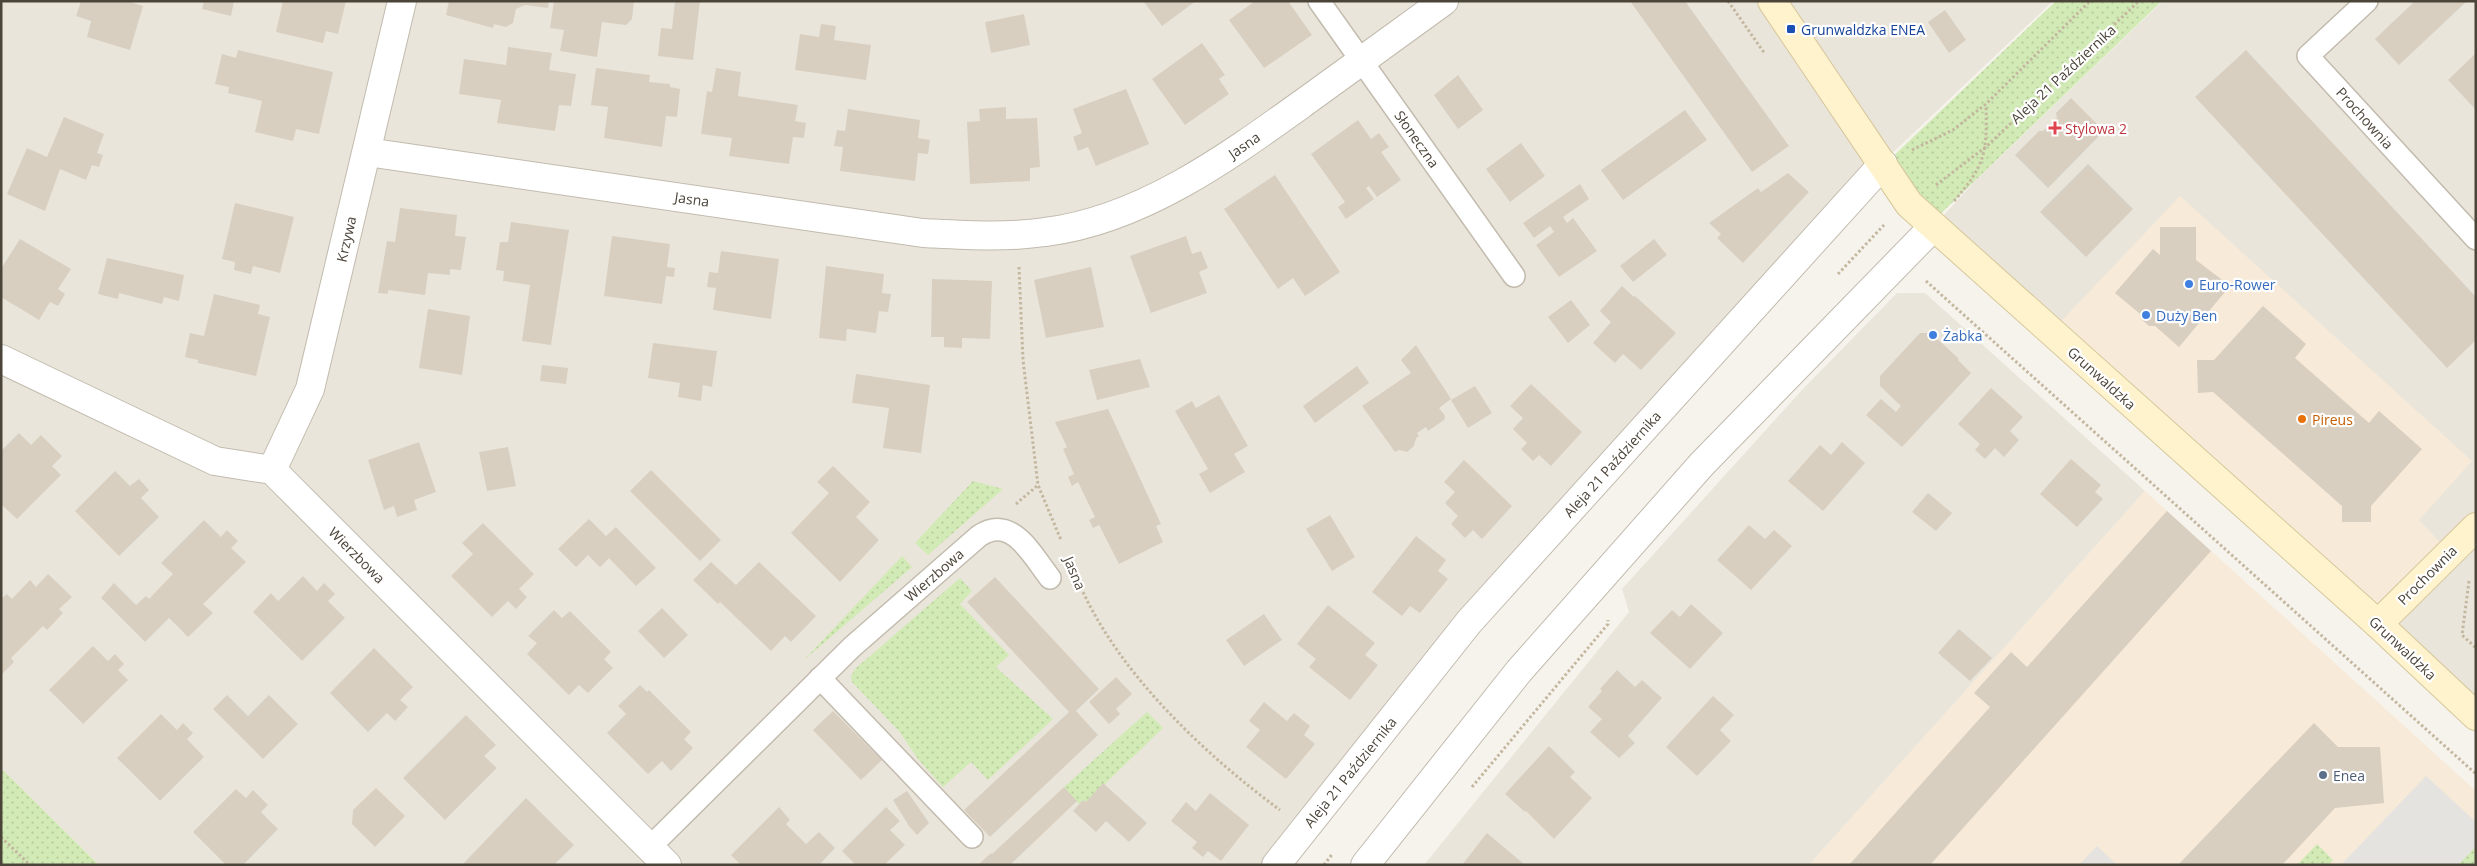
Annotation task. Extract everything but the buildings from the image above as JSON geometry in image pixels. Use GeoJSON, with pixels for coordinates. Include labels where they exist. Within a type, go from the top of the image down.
{"type":"FeatureCollection","features":[{"type":"Feature","properties":{"kind":"street","name":"Krzywa"},"geometry":{"type":"LineString","coordinates":[[272,470],[310,389],[402,1]]}},
{"type":"Feature","properties":{"kind":"street","name":"Jasna"},"geometry":{"type":"LineString","coordinates":[[367,152],[924,233],[1018,234],[1045,232],[1093,222],[1131,208],[1228,156],[1444,1]]}},
{"type":"Feature","properties":{"kind":"street","name":"Grunwaldzka"},"geometry":{"type":"LineString","coordinates":[[1772,1],[1909,204],[2378,624],[2476,716]]}},
{"type":"Feature","properties":{"kind":"street","name":"Aleja 21 Października"},"geometry":{"type":"LineString","coordinates":[[1276,865],[1469,622],[1883,164]]}},
{"type":"Feature","properties":{"kind":"street"},"geometry":{"type":"LineString","coordinates":[[1365,865],[1520,671],[1702,464],[1933,227]]}},
{"type":"Feature","properties":{"kind":"street"},"geometry":{"type":"LineString","coordinates":[[1,359],[216,461],[272,470]]}},
{"type":"Feature","properties":{"kind":"street","name":"Wierzbowa"},"geometry":{"type":"LineString","coordinates":[[272,470],[659,856]]}},
{"type":"Feature","properties":{"kind":"street","name":"Prochownia"},"geometry":{"type":"LineString","coordinates":[[2378,624],[2476,527]]}},
{"type":"Feature","properties":{"kind":"lane","name":"Słoneczna"},"geometry":{"type":"LineString","coordinates":[[1319,1],[1514,276]]}},
{"type":"Feature","properties":{"kind":"lane","name":"Prochownia"},"geometry":{"type":"LineString","coordinates":[[2367,1],[2308,56],[2476,239]]}},
{"type":"Feature","properties":{"kind":"lane","name":"Wierzbowa"},"geometry":{"type":"LineString","coordinates":[[659,856],[820,678],[858,642],[986,531],[1006,530],[1015,534],[1050,578]]}},
{"type":"Feature","properties":{"kind":"lane"},"geometry":{"type":"LineString","coordinates":[[820,678],[972,837]]}},
{"type":"Feature","properties":{"kind":"path"},"geometry":{"type":"LineString","coordinates":[[1883,164],[1953,130],[1986,104],[2090,1]]}},
{"type":"Feature","properties":{"kind":"path","name":"Aleja 21 Października"},"geometry":{"type":"LineString","coordinates":[[1909,204],[1987,146],[2140,1]]}},
{"type":"Feature","properties":{"kind":"path","name":"Aleja 21 Października"},"geometry":{"type":"LineString","coordinates":[[1933,227],[1975,176],[1987,146],[1986,104]]}},
{"type":"Feature","properties":{"kind":"path","name":"Jasna"},"geometry":{"type":"LineString","coordinates":[[1018,234],[1023,360],[1038,485],[1063,545]]}},
{"type":"Feature","properties":{"kind":"path"},"geometry":{"type":"LineString","coordinates":[[1922,282],[1928,280],[2476,774]]}},
{"type":"Feature","properties":{"kind":"path"},"geometry":{"type":"LineString","coordinates":[[2470,575],[2462,635],[2476,648]]}},
{"type":"Feature","properties":{"kind":"path","name":"Jasna"},"geometry":{"type":"LineString","coordinates":[[1078,579],[1085,596],[1118,649],[1162,705],[1205,750],[1304,828]]}},
{"type":"Feature","properties":{"kind":"path"},"geometry":{"type":"LineString","coordinates":[[1466,794],[1608,624],[1609,617]]}},
{"type":"Feature","properties":{"kind":"path"},"geometry":{"type":"LineString","coordinates":[[1,837],[30,865]]}},
{"type":"Feature","properties":{"kind":"shaded area"},"geometry":{"type":"Polygon","coordinates":[[[1,1],[1766,1],[1873,158],[1265,865],[99,865],[1,768],[1,1]]]}},
{"type":"Feature","properties":{"kind":"shaded area"},"geometry":{"type":"Polygon","coordinates":[[[1777,1],[2053,1],[1884,161],[1777,1]]]}},
{"type":"Feature","properties":{"kind":"shaded area"},"geometry":{"type":"Polygon","coordinates":[[[2163,1],[2476,1],[2476,715],[1933,227],[1975,181],[2163,1]]]}},
{"type":"Feature","properties":{"kind":"shaded area"},"geometry":{"type":"Polygon","coordinates":[[[2180,196],[2472,461],[2419,520],[2450,553],[2378,624],[2051,332],[2180,196]]]}},
{"type":"Feature","properties":{"kind":"shaded area"},"geometry":{"type":"Polygon","coordinates":[[[1897,293],[1925,293],[2145,491],[1809,865],[1424,865],[1629,612],[1622,589],[1802,390],[1897,293]]]}},
{"type":"Feature","properties":{"kind":"shaded area"},"geometry":{"type":"Polygon","coordinates":[[[2145,491],[2476,791],[2476,865],[1809,865],[2145,491]]]}},
{"type":"Feature","properties":{"kind":"shaded area"},"geometry":{"type":"Polygon","coordinates":[[[2426,776],[2476,822],[2476,846],[2458,865],[2341,865],[2426,776]]]}},
{"type":"Feature","properties":{"kind":"shaded area"},"geometry":{"type":"Polygon","coordinates":[[[2097,846],[2117,865],[2079,865],[2097,846]]]}},
{"type":"Feature","properties":{"kind":"green space"},"geometry":{"type":"Polygon","coordinates":[[[2056,1],[2162,1],[1932,222],[1886,163],[2056,1]]]}},
{"type":"Feature","properties":{"kind":"green space"},"geometry":{"type":"Polygon","coordinates":[[[973,481],[1003,489],[928,555],[915,543],[973,481]]]}},
{"type":"Feature","properties":{"kind":"green space"},"geometry":{"type":"Polygon","coordinates":[[[902,556],[912,567],[804,660],[902,556]]]}},
{"type":"Feature","properties":{"kind":"green space"},"geometry":{"type":"Polygon","coordinates":[[[960,578],[972,591],[960,604],[1009,655],[996,667],[1053,719],[988,780],[971,762],[943,787],[918,759],[899,731],[852,682],[851,676],[855,669],[960,578]]]}},
{"type":"Feature","properties":{"kind":"green space"},"geometry":{"type":"Polygon","coordinates":[[[1147,712],[1163,728],[1086,802],[1083,800],[1079,804],[1064,787],[1147,712]]]}},
{"type":"Feature","properties":{"kind":"green space"},"geometry":{"type":"Polygon","coordinates":[[[1,768],[98,864],[99,865],[1,865],[1,768]]]}},
{"type":"Feature","properties":{"kind":"green space"},"geometry":{"type":"Polygon","coordinates":[[[2317,844],[2333,860],[2329,865],[2297,865],[2317,844]]]}},
{"type":"Feature","properties":{"kind":"green space"},"geometry":{"type":"Polygon","coordinates":[[[2476,846],[2476,865],[2458,865],[2476,846]]]}},
{"type":"Feature","properties":{"kind":"place","name":"Grunwaldzka ENEA"},"geometry":{"type":"Point","coordinates":[1791,29]}},
{"type":"Feature","properties":{"kind":"place","name":"Stylowa 2"},"geometry":{"type":"Point","coordinates":[2055,128]}},
{"type":"Feature","properties":{"kind":"place","name":"Euro-Rower"},"geometry":{"type":"Point","coordinates":[2189,284]}},
{"type":"Feature","properties":{"kind":"place","name":"Duży Ben"},"geometry":{"type":"Point","coordinates":[2146,315]}},
{"type":"Feature","properties":{"kind":"place","name":"Żabka"},"geometry":{"type":"Point","coordinates":[1933,335]}},
{"type":"Feature","properties":{"kind":"place","name":"Pireus"},"geometry":{"type":"Point","coordinates":[2302,419]}},
{"type":"Feature","properties":{"kind":"place","name":"Enea"},"geometry":{"type":"Point","coordinates":[2323,775]}}]}
